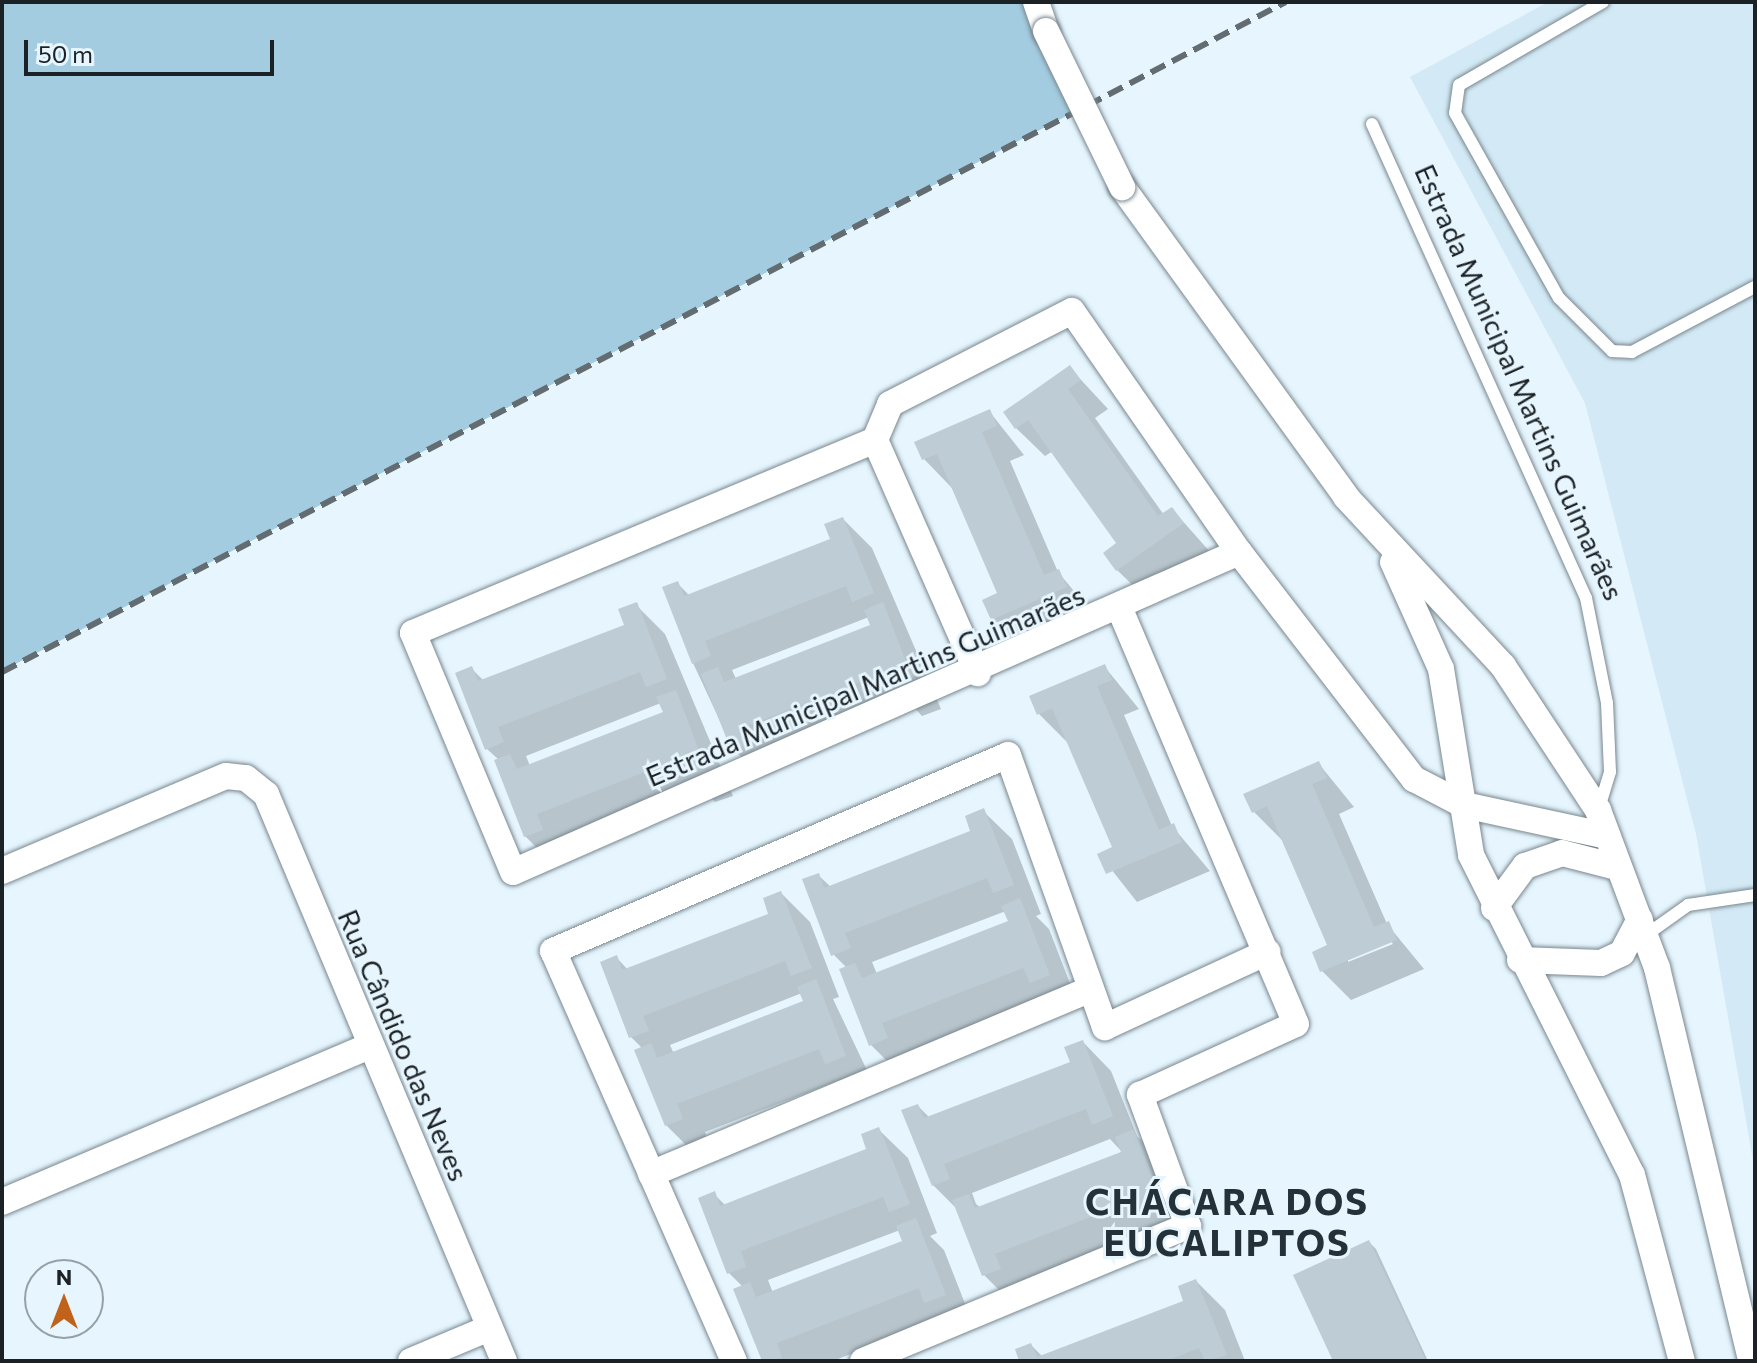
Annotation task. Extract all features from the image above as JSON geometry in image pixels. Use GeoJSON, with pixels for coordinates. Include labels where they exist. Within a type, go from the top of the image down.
{"type":"FeatureCollection","features":[{"type":"Feature","properties":{"kind":"street"},"geometry":{"type":"LineString","coordinates":[[1036,2],[1046,31],[1122,187],[1385,544],[1503,666],[1600,823],[1643,927],[1751,1361]]}},
{"type":"Feature","properties":{"kind":"street"},"geometry":{"type":"LineString","coordinates":[[978,673],[875,440],[890,404],[1072,311],[1239,552],[1414,779],[1464,805],[1600,823]]}},
{"type":"Feature","properties":{"kind":"street","name":"Estrada Municipal Martins Guimarães"},"geometry":{"type":"LineString","coordinates":[[875,440],[413,633],[513,872],[978,673],[1239,552]]}},
{"type":"Feature","properties":{"kind":"street"},"geometry":{"type":"LineString","coordinates":[[1385,544],[1441,669],[1471,855],[1520,960],[1632,1175],[1682,1361]]}},
{"type":"Feature","properties":{"kind":"street"},"geometry":{"type":"LineString","coordinates":[[863,1361],[1188,1226],[1140,1095],[1296,1024],[1120,609]]}},
{"type":"Feature","properties":{"kind":"street"},"geometry":{"type":"LineString","coordinates":[[734,1361],[553,951],[1008,755],[1088,990],[1105,1027],[1267,952]]}},
{"type":"Feature","properties":{"kind":"street","name":"Rua Cândido das Neves"},"geometry":{"type":"LineString","coordinates":[[2,871],[226,776],[246,778],[266,794],[369,1046],[504,1361]]}},
{"type":"Feature","properties":{"kind":"street"},"geometry":{"type":"LineString","coordinates":[[1494,908],[1525,866],[1562,853],[1616,867]]}},
{"type":"Feature","properties":{"kind":"street"},"geometry":{"type":"LineString","coordinates":[[1520,960],[1601,963],[1622,953],[1643,927]]}},
{"type":"Feature","properties":{"kind":"street"},"geometry":{"type":"LineString","coordinates":[[651,1174],[1088,990]]}},
{"type":"Feature","properties":{"kind":"street"},"geometry":{"type":"LineString","coordinates":[[2,1202],[369,1046]]}},
{"type":"Feature","properties":{"kind":"street"},"geometry":{"type":"LineString","coordinates":[[411,1361],[489,1328]]}},
{"type":"Feature","properties":{"kind":"lane"},"geometry":{"type":"LineString","coordinates":[[1603,2],[1459,85],[1455,113],[1559,298],[1612,351],[1632,352],[1755,287]]}},
{"type":"Feature","properties":{"kind":"lane","name":"Estrada Municipal Martins Guimarães"},"geometry":{"type":"LineString","coordinates":[[1372,124],[1586,598],[1607,703],[1610,772],[1600,823]]}},
{"type":"Feature","properties":{"kind":"lane"},"geometry":{"type":"LineString","coordinates":[[1643,927],[1688,905],[1755,895]]}},
{"type":"Feature","properties":{"kind":"shaded area"},"geometry":{"type":"Polygon","coordinates":[[[2,2],[1039,2],[1078,110],[2,671],[2,2]]]}},
{"type":"Feature","properties":{"kind":"shaded area"},"geometry":{"type":"Polygon","coordinates":[[[1548,2],[1755,2],[1755,1172],[1696,834],[1585,403],[1410,77],[1548,2]]]}},
{"type":"Feature","properties":{"kind":"building"},"geometry":{"type":"Polygon","coordinates":[[[1070,365],[1081,380],[1068,389],[1158,516],[1172,507],[1184,523],[1116,571],[1103,553],[1116,543],[1028,420],[1015,429],[1003,412],[1070,365]]]}},
{"type":"Feature","properties":{"kind":"building"},"geometry":{"type":"Polygon","coordinates":[[[990,409],[997,426],[982,432],[1044,575],[1059,569],[1067,587],[991,620],[982,600],[997,593],[937,454],[922,460],[914,442],[990,409]]]}},
{"type":"Feature","properties":{"kind":"building"},"geometry":{"type":"Polygon","coordinates":[[[843,517],[874,593],[852,602],[846,586],[705,641],[711,656],[692,664],[662,587],[678,581],[684,596],[830,539],[824,524],[843,517]]]}},
{"type":"Feature","properties":{"kind":"building"},"geometry":{"type":"Polygon","coordinates":[[[637,602],[667,679],[646,687],[640,672],[498,727],[504,742],[485,750],[455,673],[472,666],[478,681],[624,625],[618,609],[637,602]]]}},
{"type":"Feature","properties":{"kind":"building"},"geometry":{"type":"Polygon","coordinates":[[[883,602],[913,680],[892,688],[886,672],[744,727],[750,743],[731,750],[701,674],[718,667],[724,682],[870,625],[864,610],[883,602]]]}},
{"type":"Feature","properties":{"kind":"building"},"geometry":{"type":"Polygon","coordinates":[[[1105,664],[1112,680],[1097,686],[1159,830],[1174,823],[1182,842],[1106,874],[1097,854],[1112,847],[1052,708],[1037,715],[1029,696],[1105,664]]]}},
{"type":"Feature","properties":{"kind":"building"},"geometry":{"type":"Polygon","coordinates":[[[676,690],[705,767],[684,775],[678,759],[537,814],[543,830],[524,837],[494,760],[510,754],[517,769],[663,712],[656,697],[676,690]]]}},
{"type":"Feature","properties":{"kind":"building"},"geometry":{"type":"Polygon","coordinates":[[[1319,761],[1327,778],[1312,784],[1374,927],[1389,921],[1397,940],[1320,972],[1312,952],[1327,945],[1267,806],[1252,813],[1243,794],[1319,761]]]}},
{"type":"Feature","properties":{"kind":"building"},"geometry":{"type":"Polygon","coordinates":[[[984,808],[1014,885],[993,893],[987,878],[845,933],[851,948],[831,956],[802,879],[819,873],[824,888],[970,831],[965,816],[984,808]]]}},
{"type":"Feature","properties":{"kind":"building"},"geometry":{"type":"Polygon","coordinates":[[[781,891],[812,968],[791,976],[785,961],[643,1016],[649,1031],[629,1038],[600,962],[617,955],[622,970],[768,914],[763,898],[781,891]]]}},
{"type":"Feature","properties":{"kind":"building"},"geometry":{"type":"Polygon","coordinates":[[[1020,898],[1050,975],[1030,983],[1023,968],[882,1023],[888,1038],[869,1046],[839,969],[855,963],[862,978],[1008,921],[1001,906],[1020,898]]]}},
{"type":"Feature","properties":{"kind":"building"},"geometry":{"type":"Polygon","coordinates":[[[816,979],[846,1056],[825,1064],[819,1049],[677,1104],[683,1119],[665,1126],[634,1050],[651,1043],[657,1058],[803,1001],[797,987],[816,979]]]}},
{"type":"Feature","properties":{"kind":"building"},"geometry":{"type":"Polygon","coordinates":[[[1083,1040],[1113,1116],[1092,1125],[1086,1109],[944,1164],[950,1179],[932,1186],[901,1110],[918,1104],[924,1118],[1070,1062],[1064,1047],[1083,1040]]]}},
{"type":"Feature","properties":{"kind":"building"},"geometry":{"type":"Polygon","coordinates":[[[879,1127],[910,1204],[889,1212],[883,1197],[741,1251],[746,1267],[727,1274],[698,1198],[715,1191],[720,1206],[866,1149],[861,1134],[879,1127]]]}},
{"type":"Feature","properties":{"kind":"building"},"geometry":{"type":"Polygon","coordinates":[[[1134,1129],[1164,1206],[1143,1215],[1137,1199],[995,1254],[1001,1269],[982,1276],[952,1200],[969,1194],[975,1208],[1121,1152],[1115,1137],[1134,1129]]]}},
{"type":"Feature","properties":{"kind":"building"},"geometry":{"type":"Polygon","coordinates":[[[916,1218],[946,1295],[924,1303],[919,1288],[777,1343],[782,1358],[762,1361],[733,1289],[750,1282],[756,1297],[902,1241],[896,1226],[916,1218]]]}},
{"type":"Feature","properties":{"kind":"building"},"geometry":{"type":"Polygon","coordinates":[[[1369,1240],[1426,1361],[1333,1361],[1293,1275],[1369,1240]]]}},
{"type":"Feature","properties":{"kind":"building"},"geometry":{"type":"Polygon","coordinates":[[[1196,1279],[1227,1355],[1205,1361],[1199,1348],[1166,1361],[1019,1361],[1015,1349],[1031,1343],[1037,1357],[1183,1301],[1178,1286],[1196,1279]]]}},
{"type":"Feature","properties":{"kind":"railway"},"geometry":{"type":"LineString","coordinates":[[2,672],[1286,2]]}},
{"type":"Feature","properties":{"kind":"district","name":"CHÁCARA DOS EUCALIPTOS"},"geometry":{"type":"Point","coordinates":[1227,1220]}}]}
